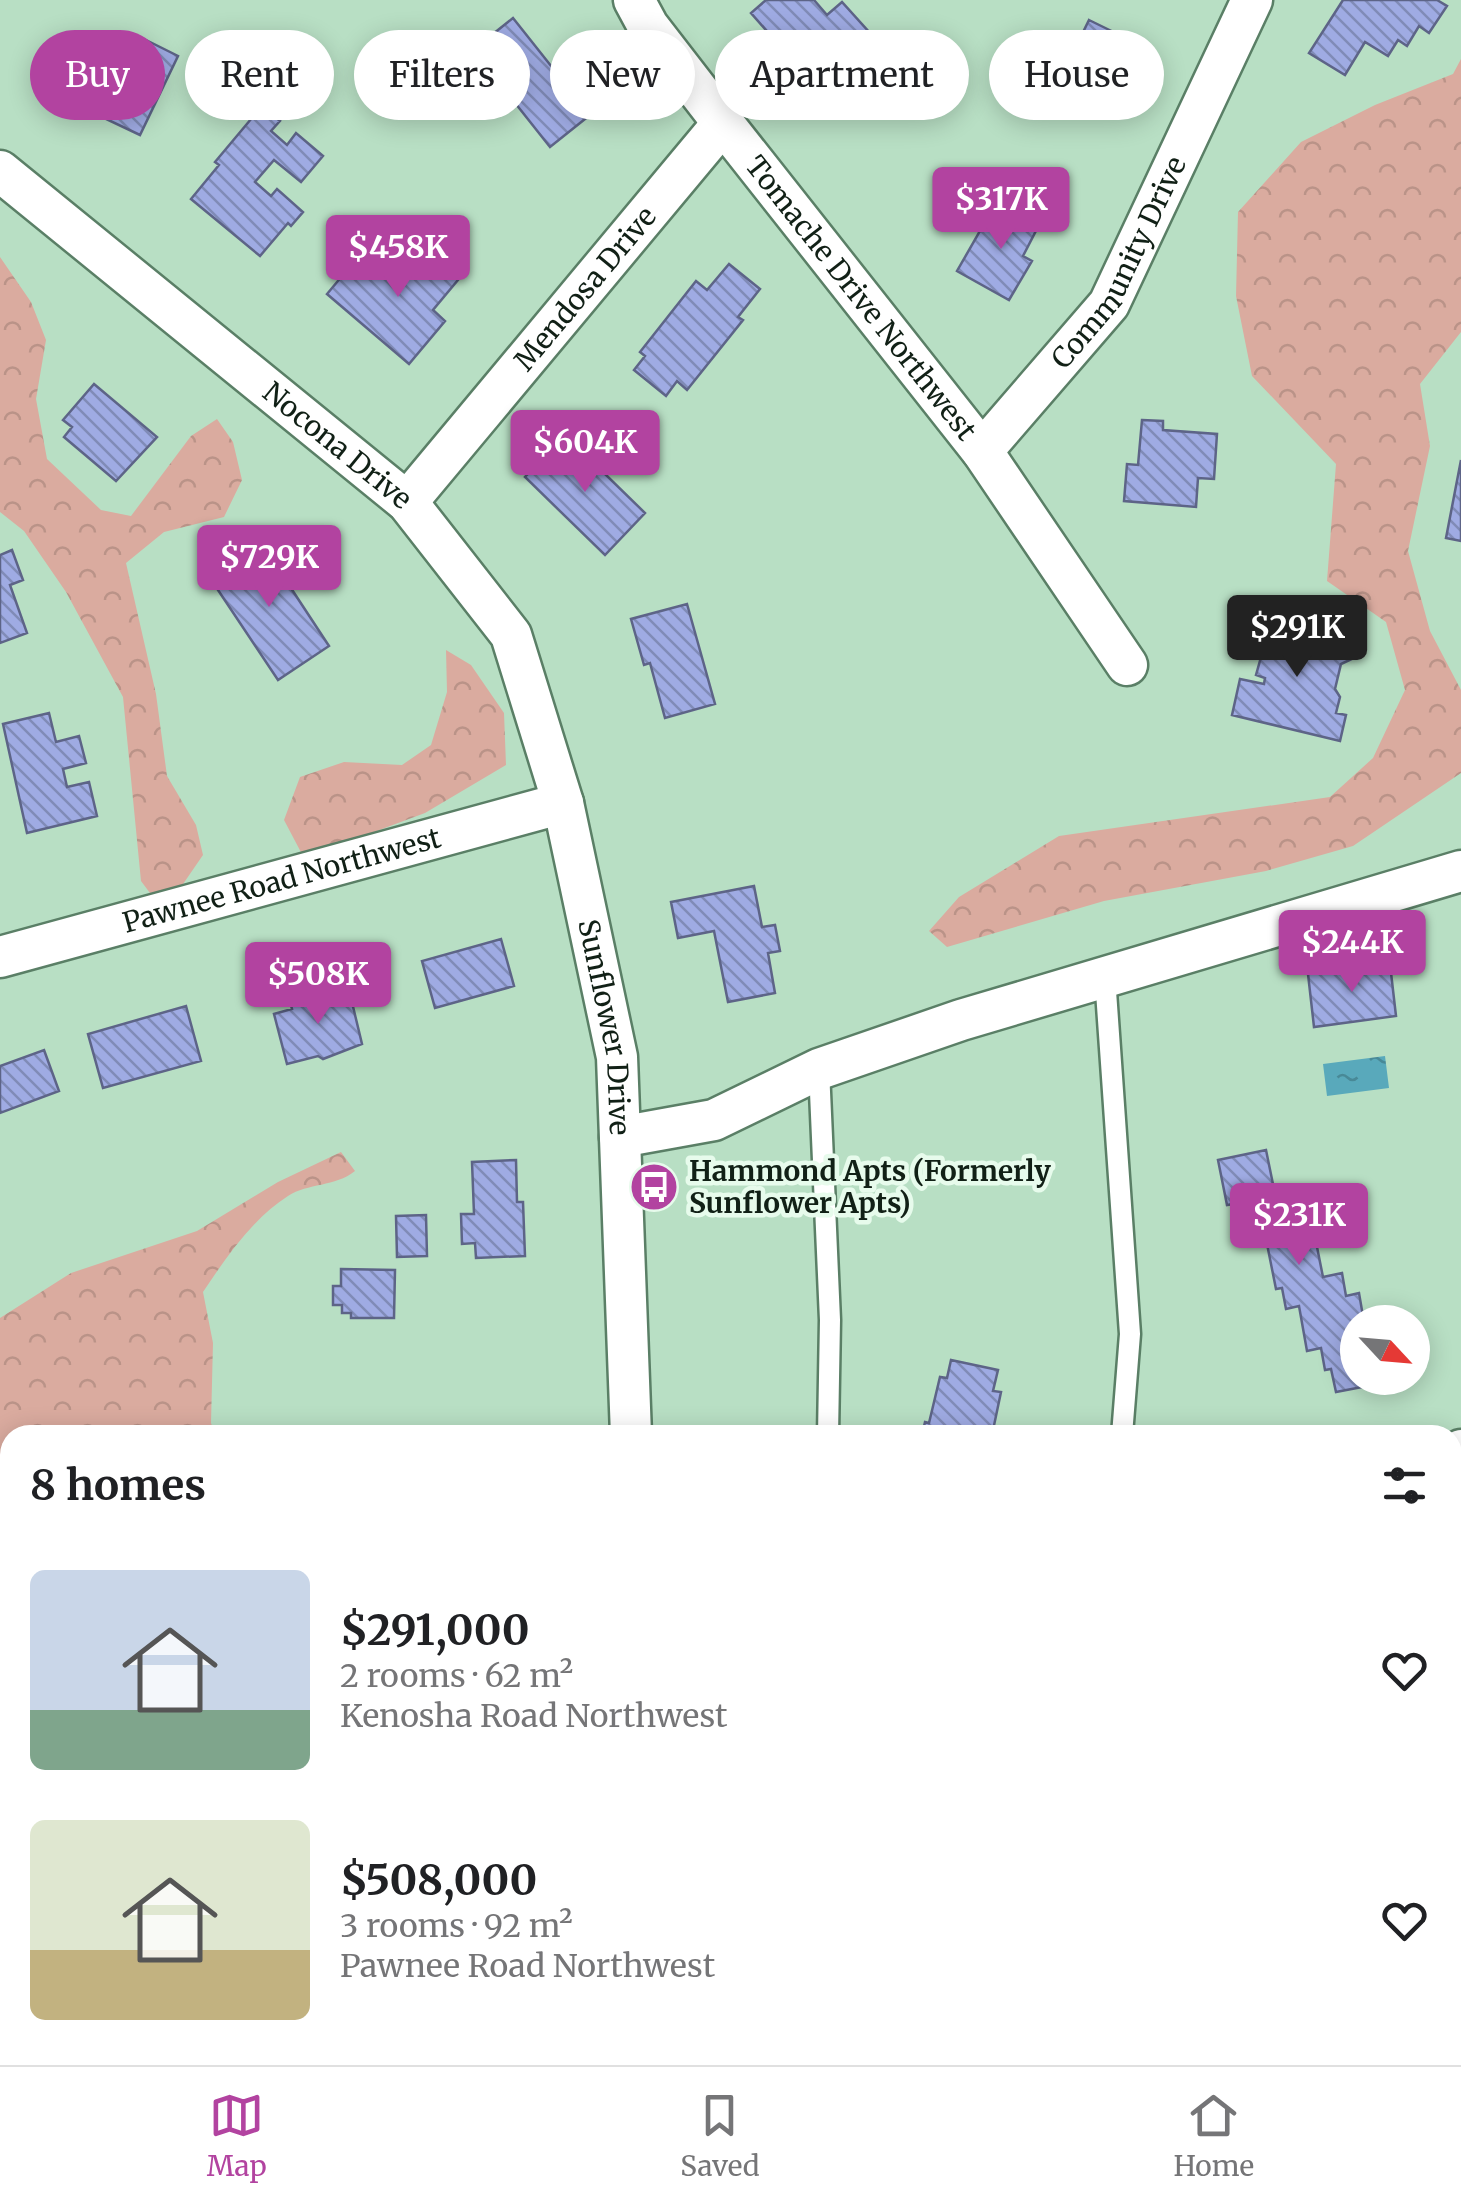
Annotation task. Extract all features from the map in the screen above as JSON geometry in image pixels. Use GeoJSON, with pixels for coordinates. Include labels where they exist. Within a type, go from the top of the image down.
{"type":"FeatureCollection","features":[{"type":"Feature","properties":{"kind":"street","name":"Tomache Drive Northwest"},"geometry":{"type":"LineString","coordinates":[[634,0],[648,26],[982,451],[1127,666]]}},
{"type":"Feature","properties":{"kind":"street","name":"Community Drive"},"geometry":{"type":"LineString","coordinates":[[982,451],[1109,304],[1252,0]]}},
{"type":"Feature","properties":{"kind":"street","name":"Mendosa Drive"},"geometry":{"type":"LineString","coordinates":[[408,502],[723,123]]}},
{"type":"Feature","properties":{"kind":"street","name":"Nocona Drive"},"geometry":{"type":"LineString","coordinates":[[0,171],[408,502],[511,635],[563,803]]}},
{"type":"Feature","properties":{"kind":"street","name":"Pawnee Road Northwest"},"geometry":{"type":"LineString","coordinates":[[0,958],[563,803]]}},
{"type":"Feature","properties":{"kind":"street","name":"Sunflower Drive"},"geometry":{"type":"LineString","coordinates":[[563,803],[617,1057],[631,1425]]}},
{"type":"Feature","properties":{"kind":"street"},"geometry":{"type":"LineString","coordinates":[[620,1136],[714,1120],[818,1068],[961,1020],[1461,872]]}},
{"type":"Feature","properties":{"kind":"lane"},"geometry":{"type":"LineString","coordinates":[[1105,977],[1130,1334],[1123,1425]]}},
{"type":"Feature","properties":{"kind":"lane"},"geometry":{"type":"LineString","coordinates":[[818,1068],[830,1320],[828,1425]]}},
{"type":"Feature","properties":{"kind":"green space"},"geometry":{"type":"Polygon","coordinates":[[[1461,59],[1461,332],[1420,384],[1430,446],[1408,551],[1430,631],[1461,690],[1461,773],[1353,846],[1266,871],[1104,901],[947,947],[929,931],[959,897],[1059,836],[1330,797],[1373,758],[1405,690],[1386,622],[1327,581],[1336,464],[1252,376],[1236,296],[1238,212],[1301,142],[1375,105],[1453,74],[1461,59]]]}},
{"type":"Feature","properties":{"kind":"green space"},"geometry":{"type":"Polygon","coordinates":[[[0,257],[31,302],[46,340],[36,399],[47,459],[101,510],[131,516],[191,436],[217,419],[233,442],[242,480],[224,517],[164,532],[126,563],[156,694],[167,776],[196,825],[203,855],[181,887],[150,893],[141,881],[123,697],[66,592],[24,531],[0,512],[0,257]]]}},
{"type":"Feature","properties":{"kind":"green space"},"geometry":{"type":"Polygon","coordinates":[[[446,650],[471,665],[504,713],[506,765],[425,813],[304,858],[284,820],[300,777],[344,762],[402,765],[431,745],[447,692],[446,650]]]}},
{"type":"Feature","properties":{"kind":"green space"},"geometry":{"type":"Polygon","coordinates":[[[341,1152],[355,1171],[339,1180],[296,1192],[275,1205],[241,1240],[203,1292],[213,1343],[212,1425],[0,1425],[0,1318],[71,1273],[197,1231],[278,1182],[341,1152]]]}},
{"type":"Feature","properties":{"kind":"water"},"geometry":{"type":"Polygon","coordinates":[[[1385,1056],[1389,1088],[1327,1096],[1323,1064],[1385,1056]]]}},
{"type":"Feature","properties":{"kind":"building"},"geometry":{"type":"Polygon","coordinates":[[[766,0],[814,0],[827,15],[842,2],[867,30],[766,30],[751,13],[766,0]]]}},
{"type":"Feature","properties":{"kind":"building"},"geometry":{"type":"Polygon","coordinates":[[[1343,0],[1437,0],[1447,6],[1429,33],[1419,26],[1407,46],[1398,40],[1388,56],[1365,42],[1345,75],[1309,53],[1343,0]]]}},
{"type":"Feature","properties":{"kind":"building"},"geometry":{"type":"Polygon","coordinates":[[[513,18],[523,30],[498,30],[513,18]]]}},
{"type":"Feature","properties":{"kind":"building"},"geometry":{"type":"Polygon","coordinates":[[[1089,20],[1109,30],[1084,30],[1089,20]]]}},
{"type":"Feature","properties":{"kind":"building"},"geometry":{"type":"Polygon","coordinates":[[[530,39],[550,65],[550,120],[584,120],[550,147],[529,120],[530,39]]]}},
{"type":"Feature","properties":{"kind":"building"},"geometry":{"type":"Polygon","coordinates":[[[165,50],[178,56],[165,83],[165,50]]]}},
{"type":"Feature","properties":{"kind":"building"},"geometry":{"type":"Polygon","coordinates":[[[108,120],[147,120],[140,135],[108,120]]]}},
{"type":"Feature","properties":{"kind":"building"},"geometry":{"type":"Polygon","coordinates":[[[250,120],[279,120],[271,131],[287,145],[296,133],[323,156],[301,182],[274,160],[255,182],[271,196],[277,189],[303,212],[291,226],[288,223],[260,256],[191,199],[219,165],[215,162],[250,120]]]}},
{"type":"Feature","properties":{"kind":"building"},"geometry":{"type":"Polygon","coordinates":[[[1004,203],[1040,223],[1023,256],[1032,261],[1009,300],[957,271],[988,217],[994,220],[1004,203]]]}},
{"type":"Feature","properties":{"kind":"building"},"geometry":{"type":"Polygon","coordinates":[[[429,246],[463,274],[433,310],[445,321],[409,364],[327,294],[363,251],[399,281],[429,246]]]}},
{"type":"Feature","properties":{"kind":"building"},"geometry":{"type":"Polygon","coordinates":[[[729,264],[760,289],[738,317],[743,320],[687,390],[677,381],[666,396],[634,370],[645,356],[640,352],[696,281],[707,290],[729,264]]]}},
{"type":"Feature","properties":{"kind":"building"},"geometry":{"type":"Polygon","coordinates":[[[94,384],[157,437],[116,481],[64,437],[72,427],[63,420],[94,384]]]}},
{"type":"Feature","properties":{"kind":"building"},"geometry":{"type":"Polygon","coordinates":[[[1142,420],[1163,421],[1163,430],[1217,434],[1214,479],[1198,478],[1196,507],[1124,501],[1127,464],[1138,465],[1142,420]]]}},
{"type":"Feature","properties":{"kind":"building"},"geometry":{"type":"Polygon","coordinates":[[[565,435],[645,513],[605,555],[525,477],[565,435]]]}},
{"type":"Feature","properties":{"kind":"building"},"geometry":{"type":"Polygon","coordinates":[[[1461,460],[1461,541],[1446,538],[1461,460]]]}},
{"type":"Feature","properties":{"kind":"building"},"geometry":{"type":"Polygon","coordinates":[[[260,541],[329,646],[278,680],[208,575],[260,541]]]}},
{"type":"Feature","properties":{"kind":"building"},"geometry":{"type":"Polygon","coordinates":[[[12,550],[23,580],[10,585],[27,633],[0,643],[0,555],[12,550]]]}},
{"type":"Feature","properties":{"kind":"building"},"geometry":{"type":"Polygon","coordinates":[[[687,604],[715,704],[665,718],[650,663],[644,665],[631,619],[687,604]]]}},
{"type":"Feature","properties":{"kind":"building"},"geometry":{"type":"Polygon","coordinates":[[[1284,619],[1349,638],[1354,647],[1352,659],[1341,664],[1335,689],[1340,697],[1336,713],[1346,715],[1340,741],[1232,715],[1240,679],[1264,684],[1265,678],[1256,675],[1263,650],[1254,641],[1256,630],[1265,625],[1282,629],[1284,619]]]}},
{"type":"Feature","properties":{"kind":"building"},"geometry":{"type":"Polygon","coordinates":[[[49,713],[56,742],[79,736],[86,763],[63,769],[67,787],[89,782],[97,816],[27,833],[3,724],[49,713]]]}},
{"type":"Feature","properties":{"kind":"building"},"geometry":{"type":"Polygon","coordinates":[[[754,886],[762,927],[775,925],[780,951],[768,953],[775,993],[728,1002],[714,931],[678,938],[671,902],[754,886]]]}},
{"type":"Feature","properties":{"kind":"building"},"geometry":{"type":"Polygon","coordinates":[[[501,939],[514,986],[435,1008],[422,961],[501,939]]]}},
{"type":"Feature","properties":{"kind":"building"},"geometry":{"type":"Polygon","coordinates":[[[1390,964],[1396,1016],[1314,1027],[1308,974],[1390,964]]]}},
{"type":"Feature","properties":{"kind":"building"},"geometry":{"type":"Polygon","coordinates":[[[330,991],[333,999],[350,994],[362,1044],[323,1059],[318,1056],[287,1064],[274,1014],[292,1009],[290,1002],[330,991]]]}},
{"type":"Feature","properties":{"kind":"building"},"geometry":{"type":"Polygon","coordinates":[[[186,1006],[201,1061],[103,1088],[88,1034],[186,1006]]]}},
{"type":"Feature","properties":{"kind":"building"},"geometry":{"type":"Polygon","coordinates":[[[44,1050],[59,1091],[0,1113],[0,1066],[44,1050]]]}},
{"type":"Feature","properties":{"kind":"building"},"geometry":{"type":"Polygon","coordinates":[[[1266,1150],[1275,1194],[1288,1191],[1292,1213],[1304,1211],[1307,1233],[1314,1232],[1323,1277],[1342,1273],[1346,1296],[1359,1293],[1361,1305],[1340,1305],[1340,1391],[1336,1392],[1331,1369],[1325,1370],[1321,1348],[1307,1351],[1299,1306],[1286,1309],[1282,1288],[1276,1289],[1267,1244],[1262,1245],[1257,1223],[1244,1225],[1240,1203],[1227,1205],[1218,1160],[1266,1150]]]}},
{"type":"Feature","properties":{"kind":"building"},"geometry":{"type":"Polygon","coordinates":[[[516,1160],[517,1202],[523,1202],[525,1256],[476,1258],[475,1243],[462,1244],[461,1214],[474,1214],[472,1162],[516,1160]]]}},
{"type":"Feature","properties":{"kind":"building"},"geometry":{"type":"Polygon","coordinates":[[[426,1215],[427,1256],[397,1257],[396,1216],[426,1215]]]}},
{"type":"Feature","properties":{"kind":"building"},"geometry":{"type":"Polygon","coordinates":[[[341,1269],[395,1270],[394,1318],[351,1318],[351,1313],[342,1313],[342,1305],[333,1305],[333,1286],[341,1286],[341,1269]]]}},
{"type":"Feature","properties":{"kind":"building"},"geometry":{"type":"Polygon","coordinates":[[[951,1360],[998,1370],[993,1391],[1001,1392],[994,1425],[924,1425],[929,1423],[940,1377],[947,1378],[951,1360]]]}},
{"type":"Feature","properties":{"kind":"place","name":"Hammond Apts (Formerly Sunflower Apts)"},"geometry":{"type":"Point","coordinates":[654,1187]}}]}
